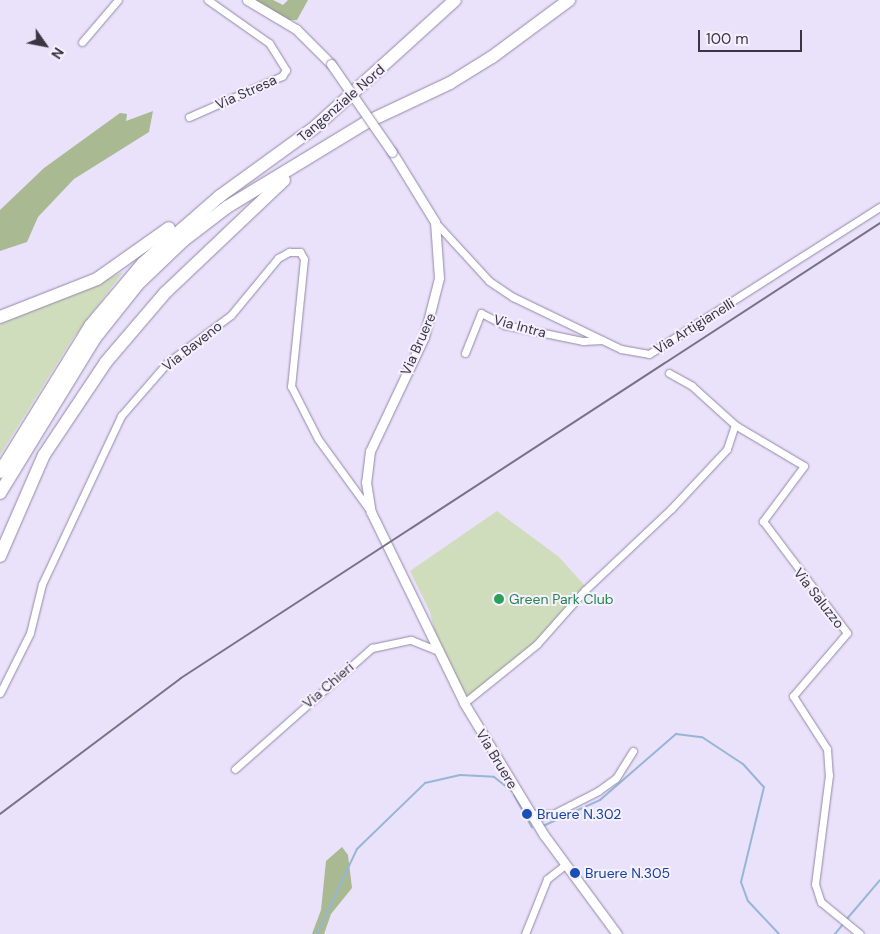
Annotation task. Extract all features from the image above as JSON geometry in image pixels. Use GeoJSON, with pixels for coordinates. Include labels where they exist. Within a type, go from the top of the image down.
{"type":"FeatureCollection","features":[{"type":"Feature","properties":{"kind":"highway","name":"Tangenziale Nord"},"geometry":{"type":"LineString","coordinates":[[220,196],[314,128],[455,0]]}},
{"type":"Feature","properties":{"kind":"highway","name":"Tangenziale Nord"},"geometry":{"type":"LineString","coordinates":[[310,156],[365,122],[458,77],[569,0]]}},
{"type":"Feature","properties":{"kind":"highway"},"geometry":{"type":"LineString","coordinates":[[0,493],[96,338],[138,284],[206,222],[310,156]]}},
{"type":"Feature","properties":{"kind":"highway"},"geometry":{"type":"LineString","coordinates":[[0,556],[40,463],[106,362],[165,293],[310,156]]}},
{"type":"Feature","properties":{"kind":"highway"},"geometry":{"type":"LineString","coordinates":[[0,317],[97,279],[220,196]]}},
{"type":"Feature","properties":{"kind":"highway"},"geometry":{"type":"LineString","coordinates":[[0,472],[103,310],[168,239],[220,196]]}},
{"type":"Feature","properties":{"kind":"street"},"geometry":{"type":"LineString","coordinates":[[82,42],[118,0]]}},
{"type":"Feature","properties":{"kind":"street","name":"Via Stresa"},"geometry":{"type":"LineString","coordinates":[[188,117],[274,80],[286,70],[269,43],[208,0]]}},
{"type":"Feature","properties":{"kind":"street","name":"Via Bruere"},"geometry":{"type":"LineString","coordinates":[[247,0],[296,29],[332,64],[392,152],[435,222],[439,256],[435,305],[370,451],[366,482],[371,512],[436,650],[464,703],[531,814],[565,865],[617,934]]}},
{"type":"Feature","properties":{"kind":"street","name":"Via Artigianelli"},"geometry":{"type":"LineString","coordinates":[[435,222],[489,281],[602,340],[639,354],[659,351],[880,207]]}},
{"type":"Feature","properties":{"kind":"street","name":"Via Baveno"},"geometry":{"type":"LineString","coordinates":[[0,693],[30,634],[42,584],[121,416],[167,363],[231,315],[278,258],[289,252],[300,252],[304,259],[291,386],[318,439],[371,512]]}},
{"type":"Feature","properties":{"kind":"street","name":"Via Intra"},"geometry":{"type":"LineString","coordinates":[[465,353],[481,313],[505,325],[583,341],[602,340]]}},
{"type":"Feature","properties":{"kind":"street"},"geometry":{"type":"LineString","coordinates":[[464,703],[537,644],[585,590],[665,516],[727,449],[735,425],[692,386],[669,373]]}},
{"type":"Feature","properties":{"kind":"street","name":"Via Saluzzo"},"geometry":{"type":"LineString","coordinates":[[735,425],[804,466],[763,521],[847,633],[793,696],[827,749],[829,775],[815,884],[821,902],[860,934]]}},
{"type":"Feature","properties":{"kind":"street","name":"Via Chieri"},"geometry":{"type":"LineString","coordinates":[[235,769],[372,648],[411,640],[436,650]]}},
{"type":"Feature","properties":{"kind":"street"},"geometry":{"type":"LineString","coordinates":[[531,814],[553,814],[598,792],[616,778],[634,751]]}},
{"type":"Feature","properties":{"kind":"street"},"geometry":{"type":"LineString","coordinates":[[526,934],[547,879],[565,865]]}},
{"type":"Feature","properties":{"kind":"green space"},"geometry":{"type":"Polygon","coordinates":[[[246,0],[273,0],[283,5],[288,0],[308,0],[297,20],[283,20],[246,0]]]}},
{"type":"Feature","properties":{"kind":"green space"},"geometry":{"type":"Polygon","coordinates":[[[153,111],[149,132],[74,179],[38,217],[27,242],[0,251],[0,210],[44,168],[120,113],[127,114],[126,121],[153,111]]]}},
{"type":"Feature","properties":{"kind":"green space"},"geometry":{"type":"Polygon","coordinates":[[[123,272],[71,341],[0,455],[0,324],[123,272]]]}},
{"type":"Feature","properties":{"kind":"green space","name":"Green Park Club"},"geometry":{"type":"Polygon","coordinates":[[[497,511],[559,557],[585,586],[533,644],[470,697],[446,678],[430,612],[410,571],[497,511]]]}},
{"type":"Feature","properties":{"kind":"green space"},"geometry":{"type":"Polygon","coordinates":[[[342,847],[348,855],[352,888],[331,914],[324,934],[312,934],[321,910],[326,861],[342,847]]]}},
{"type":"Feature","properties":{"kind":"waterway"},"geometry":{"type":"LineString","coordinates":[[543,826],[600,800],[676,734],[702,737],[743,764],[764,787],[741,882],[748,901],[779,934]]}},
{"type":"Feature","properties":{"kind":"waterway"},"geometry":{"type":"LineString","coordinates":[[317,934],[357,849],[425,783],[460,775],[494,777],[512,791]]}},
{"type":"Feature","properties":{"kind":"waterway"},"geometry":{"type":"LineString","coordinates":[[514,795],[532,827]]}},
{"type":"Feature","properties":{"kind":"waterway"},"geometry":{"type":"LineString","coordinates":[[846,920],[880,880]]}},
{"type":"Feature","properties":{"kind":"waterway"},"geometry":{"type":"LineString","coordinates":[[835,934],[843,924]]}},
{"type":"Feature","properties":{"kind":"railway"},"geometry":{"type":"LineString","coordinates":[[0,814],[181,678],[880,223]]}},
{"type":"Feature","properties":{"kind":"place","name":"Green Park Club"},"geometry":{"type":"Point","coordinates":[499,599]}},
{"type":"Feature","properties":{"kind":"place","name":"Bruere N.302"},"geometry":{"type":"Point","coordinates":[527,814]}},
{"type":"Feature","properties":{"kind":"place","name":"Bruere N.305"},"geometry":{"type":"Point","coordinates":[575,873]}}]}
